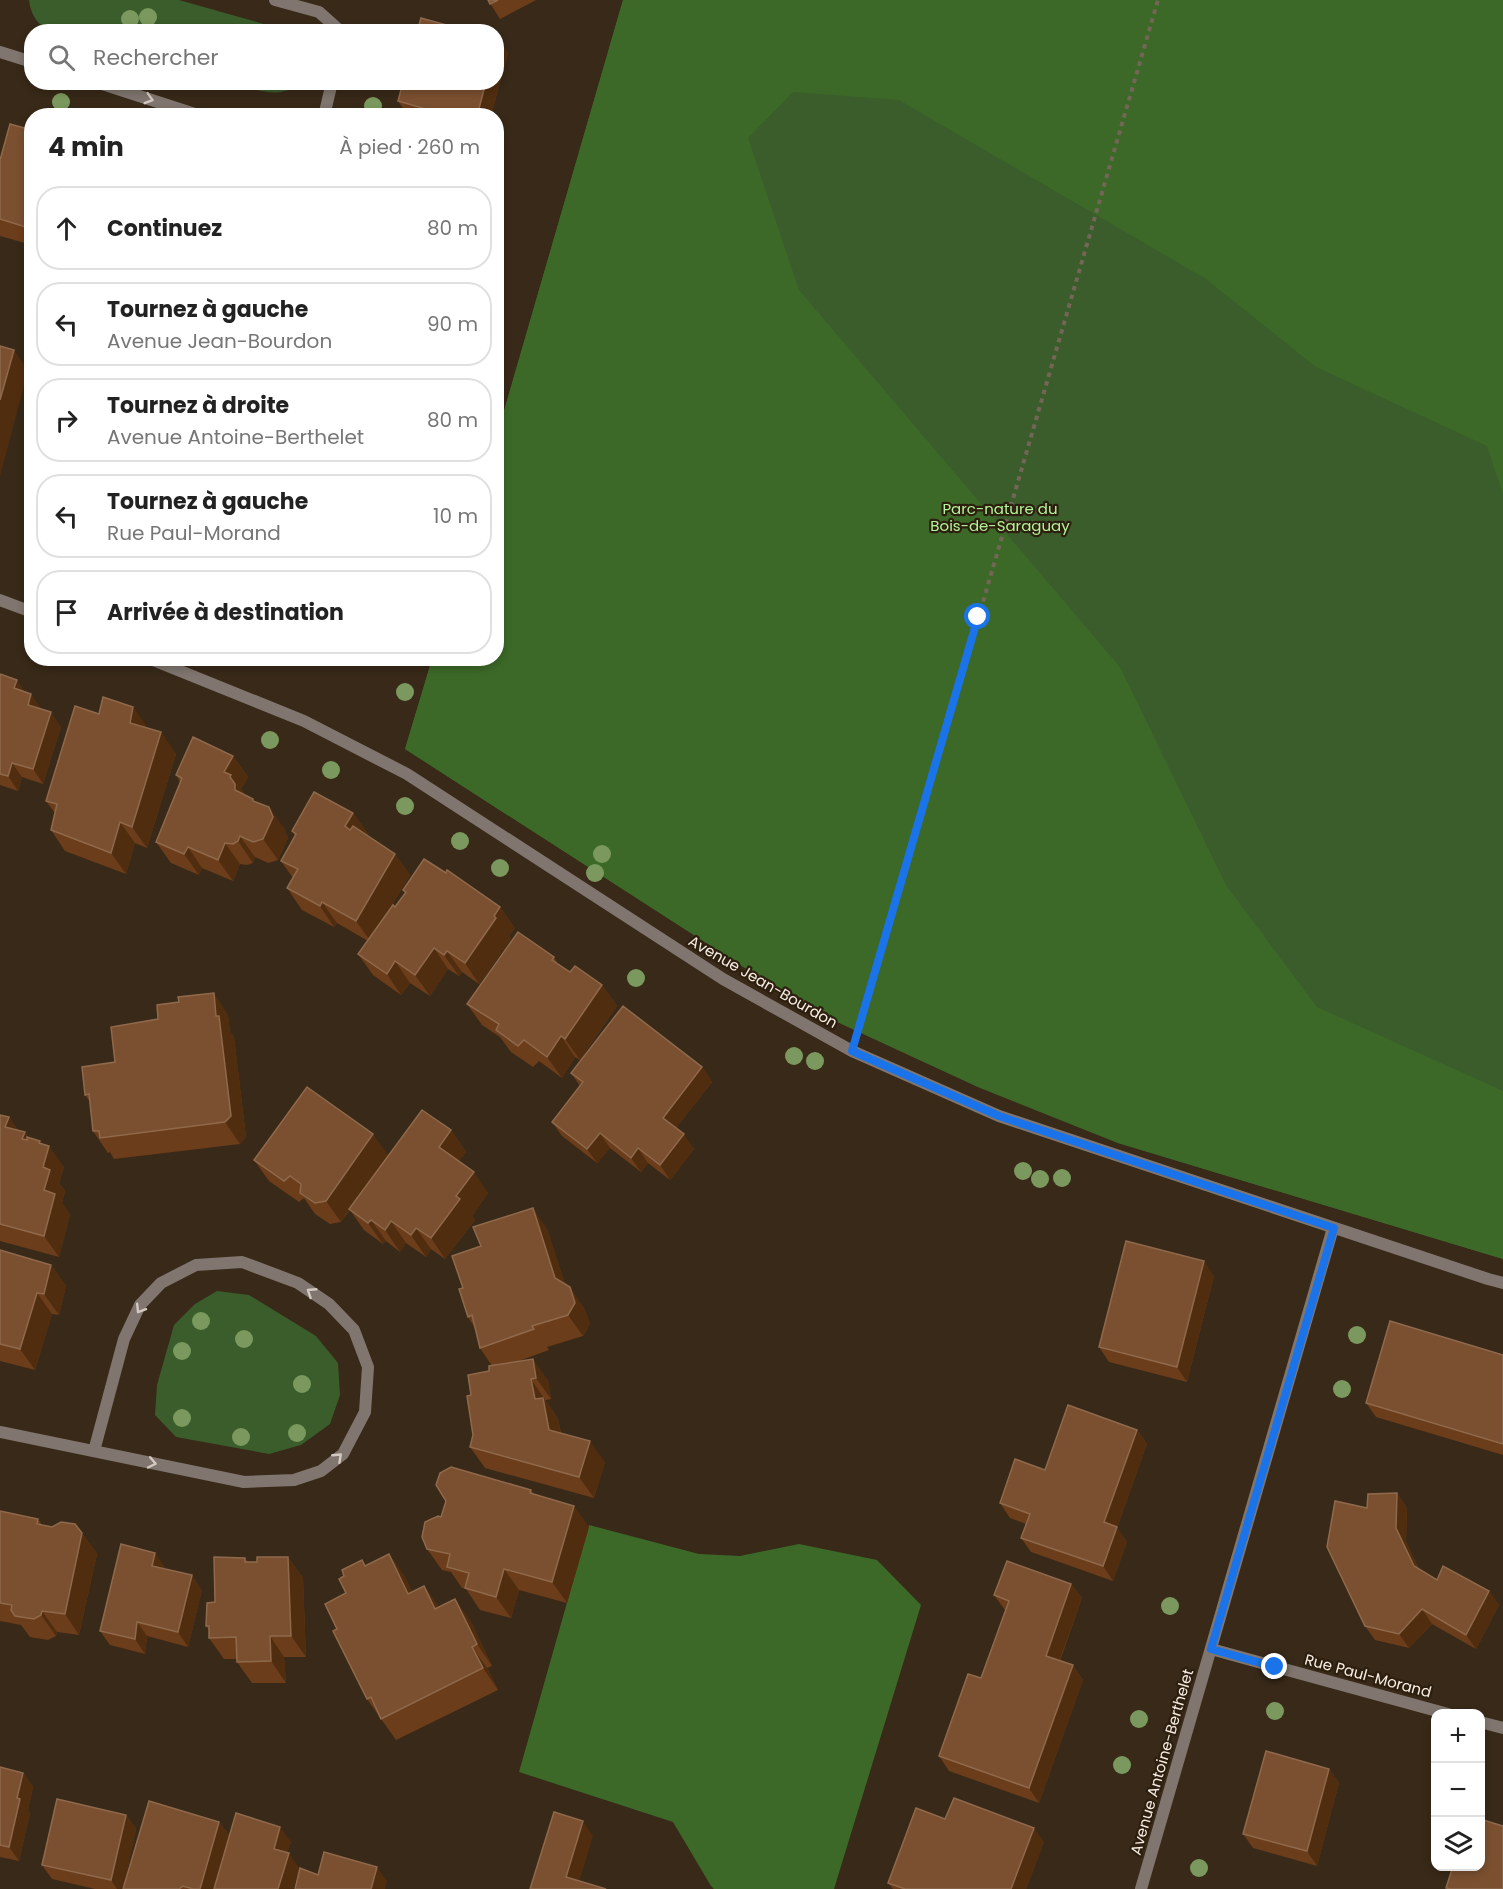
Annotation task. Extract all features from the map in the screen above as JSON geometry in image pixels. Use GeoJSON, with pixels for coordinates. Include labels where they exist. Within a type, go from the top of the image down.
{"type":"FeatureCollection","features":[{"type":"Feature","properties":{"kind":"street"},"geometry":{"type":"LineString","coordinates":[[275,0],[319,12],[333,24]]}},
{"type":"Feature","properties":{"kind":"street"},"geometry":{"type":"LineString","coordinates":[[0,52],[24,60]]}},
{"type":"Feature","properties":{"kind":"street"},"geometry":{"type":"LineString","coordinates":[[121,90],[176,108]]}},
{"type":"Feature","properties":{"kind":"street"},"geometry":{"type":"LineString","coordinates":[[326,108],[330,90]]}},
{"type":"Feature","properties":{"kind":"street"},"geometry":{"type":"LineString","coordinates":[[0,600],[24,609]]}},
{"type":"Feature","properties":{"kind":"street","name":"Avenue Jean-Bourdon"},"geometry":{"type":"LineString","coordinates":[[168,666],[304,721],[407,774],[723,979],[852,1051],[999,1116],[1488,1280],[1503,1283]]}},
{"type":"Feature","properties":{"kind":"street","name":"Avenue Antoine-Berthelet"},"geometry":{"type":"LineString","coordinates":[[1141,1889],[1334,1228]]}},
{"type":"Feature","properties":{"kind":"street"},"geometry":{"type":"LineString","coordinates":[[0,1432],[244,1482],[294,1480],[321,1471],[343,1454],[365,1412],[368,1367],[354,1330],[329,1304],[297,1283],[242,1262],[196,1265],[161,1283],[140,1305],[124,1339],[94,1451]]}},
{"type":"Feature","properties":{"kind":"street","name":"Rue Paul-Morand"},"geometry":{"type":"LineString","coordinates":[[1211,1649],[1433,1709]]}},
{"type":"Feature","properties":{"kind":"street"},"geometry":{"type":"LineString","coordinates":[[1485,1723],[1503,1728]]}},
{"type":"Feature","properties":{"kind":"path"},"geometry":{"type":"LineString","coordinates":[[852,1051],[1158,0]]}},
{"type":"Feature","properties":{"kind":"green space"},"geometry":{"type":"Polygon","coordinates":[[[29,0],[179,0],[264,24],[40,24],[31,10],[29,0]]]}},
{"type":"Feature","properties":{"kind":"green space","name":"Parc-nature du Bois-de-Saraguay"},"geometry":{"type":"Polygon","coordinates":[[[623,0],[1503,0],[1503,1259],[1118,1143],[978,1087],[807,1008],[405,749],[430,666],[504,666],[504,411],[623,0]]]}},
{"type":"Feature","properties":{"kind":"green space","name":"Parc-nature du Bois-de-Saraguay"},"geometry":{"type":"Polygon","coordinates":[[[623,0],[1503,0],[1503,494],[1487,446],[1316,367],[1206,279],[899,100],[793,92],[748,138],[799,290],[1120,667],[1226,885],[1317,1007],[1503,1091],[1503,1259],[1118,1143],[978,1087],[807,1008],[405,749],[430,666],[504,666],[504,411],[623,0]]]}},
{"type":"Feature","properties":{"kind":"green space"},"geometry":{"type":"Polygon","coordinates":[[[258,90],[287,90],[276,92],[258,90]]]}},
{"type":"Feature","properties":{"kind":"green space"},"geometry":{"type":"Polygon","coordinates":[[[217,1291],[249,1295],[316,1336],[338,1363],[340,1395],[330,1424],[301,1445],[269,1454],[176,1437],[155,1415],[157,1385],[174,1325],[195,1304],[217,1291]]]}},
{"type":"Feature","properties":{"kind":"green space"},"geometry":{"type":"Polygon","coordinates":[[[589,1525],[699,1554],[740,1556],[799,1544],[877,1560],[921,1605],[834,1889],[714,1889],[673,1822],[519,1772],[589,1525]]]}},
{"type":"Feature","properties":{"kind":"building"},"geometry":{"type":"Polygon","coordinates":[[[421,18],[443,24],[419,24],[421,18]]]}},
{"type":"Feature","properties":{"kind":"building"},"geometry":{"type":"Polygon","coordinates":[[[401,90],[484,90],[479,108],[422,108],[398,101],[401,90]]]}},
{"type":"Feature","properties":{"kind":"building"},"geometry":{"type":"Polygon","coordinates":[[[10,124],[24,128],[24,226],[0,219],[0,160],[10,124]]]}},
{"type":"Feature","properties":{"kind":"building"},"geometry":{"type":"Polygon","coordinates":[[[0,346],[14,350],[0,400],[0,346]]]}},
{"type":"Feature","properties":{"kind":"building"},"geometry":{"type":"Polygon","coordinates":[[[0,674],[17,680],[14,688],[31,694],[28,705],[51,712],[33,769],[12,763],[8,776],[0,774],[0,674]]]}},
{"type":"Feature","properties":{"kind":"building"},"geometry":{"type":"Polygon","coordinates":[[[103,697],[133,707],[130,723],[161,732],[132,827],[120,822],[111,853],[51,830],[57,804],[46,801],[75,706],[99,714],[103,697]]]}},
{"type":"Feature","properties":{"kind":"building"},"geometry":{"type":"Polygon","coordinates":[[[193,737],[233,756],[224,772],[231,775],[235,790],[269,807],[273,817],[263,839],[253,842],[240,836],[233,844],[225,843],[218,860],[188,847],[184,854],[156,842],[182,778],[176,775],[193,737]]]}},
{"type":"Feature","properties":{"kind":"building"},"geometry":{"type":"Polygon","coordinates":[[[314,792],[353,813],[345,826],[350,830],[353,826],[395,854],[356,921],[322,902],[320,906],[287,888],[298,869],[281,861],[296,834],[292,831],[314,792]]]}},
{"type":"Feature","properties":{"kind":"building"},"geometry":{"type":"Polygon","coordinates":[[[424,859],[446,873],[447,870],[500,907],[494,916],[496,918],[465,963],[447,951],[444,955],[434,948],[415,975],[395,961],[387,974],[358,954],[393,905],[395,907],[406,892],[403,890],[424,859]]]}},
{"type":"Feature","properties":{"kind":"building"},"geometry":{"type":"Polygon","coordinates":[[[518,932],[554,957],[552,960],[570,972],[575,966],[602,985],[565,1039],[561,1036],[547,1057],[524,1040],[518,1046],[496,1030],[499,1024],[467,1004],[518,932]]]}},
{"type":"Feature","properties":{"kind":"building"},"geometry":{"type":"Polygon","coordinates":[[[214,993],[216,1016],[219,1016],[231,1116],[225,1122],[100,1138],[99,1131],[93,1131],[89,1094],[85,1095],[82,1067],[115,1062],[111,1027],[158,1019],[157,1005],[179,1002],[178,997],[214,993]]]}},
{"type":"Feature","properties":{"kind":"building"},"geometry":{"type":"Polygon","coordinates":[[[623,1006],[702,1067],[663,1118],[684,1134],[660,1165],[638,1148],[631,1158],[600,1133],[587,1149],[552,1122],[583,1082],[571,1073],[623,1006]]]}},
{"type":"Feature","properties":{"kind":"building"},"geometry":{"type":"Polygon","coordinates":[[[307,1087],[373,1134],[326,1201],[315,1203],[300,1193],[301,1184],[290,1176],[284,1181],[254,1160],[307,1087]]]}},
{"type":"Feature","properties":{"kind":"building"},"geometry":{"type":"Polygon","coordinates":[[[422,1110],[451,1130],[439,1147],[474,1172],[456,1196],[460,1199],[431,1238],[416,1228],[411,1235],[391,1221],[385,1230],[371,1220],[368,1223],[349,1209],[422,1110]]]}},
{"type":"Feature","properties":{"kind":"building"},"geometry":{"type":"Polygon","coordinates":[[[0,1115],[9,1117],[5,1127],[25,1132],[22,1139],[27,1140],[27,1137],[49,1146],[43,1167],[50,1170],[44,1190],[55,1194],[44,1236],[0,1224],[0,1115]]]}},
{"type":"Feature","properties":{"kind":"building"},"geometry":{"type":"Polygon","coordinates":[[[533,1208],[555,1278],[570,1287],[575,1303],[568,1315],[532,1326],[534,1329],[480,1348],[472,1315],[468,1317],[459,1289],[463,1288],[452,1256],[481,1246],[473,1227],[533,1208]]]}},
{"type":"Feature","properties":{"kind":"building"},"geometry":{"type":"Polygon","coordinates":[[[1126,1241],[1204,1261],[1177,1367],[1099,1347],[1126,1241]]]}},
{"type":"Feature","properties":{"kind":"building"},"geometry":{"type":"Polygon","coordinates":[[[0,1250],[51,1265],[44,1294],[37,1293],[20,1349],[0,1344],[0,1250]]]}},
{"type":"Feature","properties":{"kind":"building"},"geometry":{"type":"Polygon","coordinates":[[[1390,1321],[1503,1355],[1503,1444],[1366,1403],[1390,1321]]]}},
{"type":"Feature","properties":{"kind":"building"},"geometry":{"type":"Polygon","coordinates":[[[533,1359],[536,1378],[531,1379],[535,1399],[543,1398],[549,1430],[590,1441],[579,1477],[470,1447],[473,1435],[467,1396],[471,1395],[468,1375],[489,1371],[489,1366],[533,1359]]]}},
{"type":"Feature","properties":{"kind":"building"},"geometry":{"type":"Polygon","coordinates":[[[1068,1405],[1137,1430],[1104,1522],[1117,1527],[1103,1566],[1021,1538],[1030,1514],[1000,1503],[1015,1459],[1045,1470],[1068,1405]]]}},
{"type":"Feature","properties":{"kind":"building"},"geometry":{"type":"Polygon","coordinates":[[[451,1467],[531,1490],[530,1493],[574,1506],[552,1582],[504,1569],[496,1597],[465,1588],[469,1573],[447,1567],[450,1554],[427,1549],[422,1537],[425,1522],[438,1516],[441,1517],[446,1501],[436,1485],[440,1473],[451,1467]]]}},
{"type":"Feature","properties":{"kind":"building"},"geometry":{"type":"Polygon","coordinates":[[[1397,1493],[1396,1528],[1414,1566],[1437,1580],[1443,1566],[1489,1591],[1466,1635],[1422,1609],[1399,1634],[1365,1626],[1327,1547],[1335,1501],[1367,1508],[1368,1494],[1397,1493]]]}},
{"type":"Feature","properties":{"kind":"building"},"geometry":{"type":"Polygon","coordinates":[[[0,1511],[38,1519],[37,1524],[52,1527],[61,1522],[75,1524],[82,1533],[65,1614],[42,1611],[41,1615],[34,1619],[15,1616],[11,1610],[12,1605],[0,1603],[0,1511]]]}},
{"type":"Feature","properties":{"kind":"building"},"geometry":{"type":"Polygon","coordinates":[[[121,1544],[155,1553],[152,1566],[192,1575],[178,1632],[137,1622],[135,1639],[100,1631],[121,1544]]]}},
{"type":"Feature","properties":{"kind":"building"},"geometry":{"type":"Polygon","coordinates":[[[389,1554],[408,1594],[424,1586],[435,1609],[455,1599],[477,1644],[472,1647],[483,1668],[381,1719],[371,1697],[367,1699],[333,1631],[337,1629],[325,1604],[346,1593],[339,1579],[344,1576],[342,1570],[362,1560],[365,1566],[389,1554]]]}},
{"type":"Feature","properties":{"kind":"building"},"geometry":{"type":"Polygon","coordinates":[[[214,1557],[245,1558],[245,1562],[257,1562],[257,1557],[288,1557],[291,1636],[270,1636],[271,1661],[237,1662],[236,1637],[209,1638],[209,1626],[206,1626],[207,1603],[215,1602],[214,1557]]]}},
{"type":"Feature","properties":{"kind":"building"},"geometry":{"type":"Polygon","coordinates":[[[1007,1561],[1071,1584],[1046,1656],[1073,1665],[1029,1788],[939,1756],[968,1674],[981,1678],[1009,1601],[994,1595],[1007,1561]]]}},
{"type":"Feature","properties":{"kind":"building"},"geometry":{"type":"Polygon","coordinates":[[[1266,1751],[1329,1769],[1307,1851],[1243,1834],[1266,1751]]]}},
{"type":"Feature","properties":{"kind":"building"},"geometry":{"type":"Polygon","coordinates":[[[0,1767],[23,1773],[17,1798],[20,1799],[9,1847],[0,1845],[0,1767]]]}},
{"type":"Feature","properties":{"kind":"building"},"geometry":{"type":"Polygon","coordinates":[[[954,1798],[1034,1828],[1011,1889],[905,1889],[888,1883],[916,1808],[945,1819],[954,1798]]]}},
{"type":"Feature","properties":{"kind":"building"},"geometry":{"type":"Polygon","coordinates":[[[57,1799],[126,1815],[111,1880],[42,1865],[57,1799]]]}},
{"type":"Feature","properties":{"kind":"building"},"geometry":{"type":"Polygon","coordinates":[[[149,1801],[219,1822],[200,1889],[183,1886],[179,1889],[123,1889],[149,1801]]]}},
{"type":"Feature","properties":{"kind":"building"},"geometry":{"type":"Polygon","coordinates":[[[554,1812],[583,1821],[566,1877],[606,1889],[530,1889],[554,1812]]]}},
{"type":"Feature","properties":{"kind":"building"},"geometry":{"type":"Polygon","coordinates":[[[236,1813],[280,1827],[274,1849],[289,1853],[278,1889],[214,1889],[236,1813]]]}},
{"type":"Feature","properties":{"kind":"building"},"geometry":{"type":"Polygon","coordinates":[[[1485,1821],[1503,1826],[1503,1889],[1446,1888],[1451,1871],[1485,1871],[1485,1821]]]}},
{"type":"Feature","properties":{"kind":"building"},"geometry":{"type":"Polygon","coordinates":[[[324,1852],[377,1867],[371,1889],[295,1889],[300,1868],[318,1875],[324,1852]]]}},
{"type":"Feature","properties":{"kind":"route"},"geometry":{"type":"LineString","coordinates":[[978,617],[852,1051],[999,1116],[1334,1228],[1211,1649],[1275,1667]]}}]}
